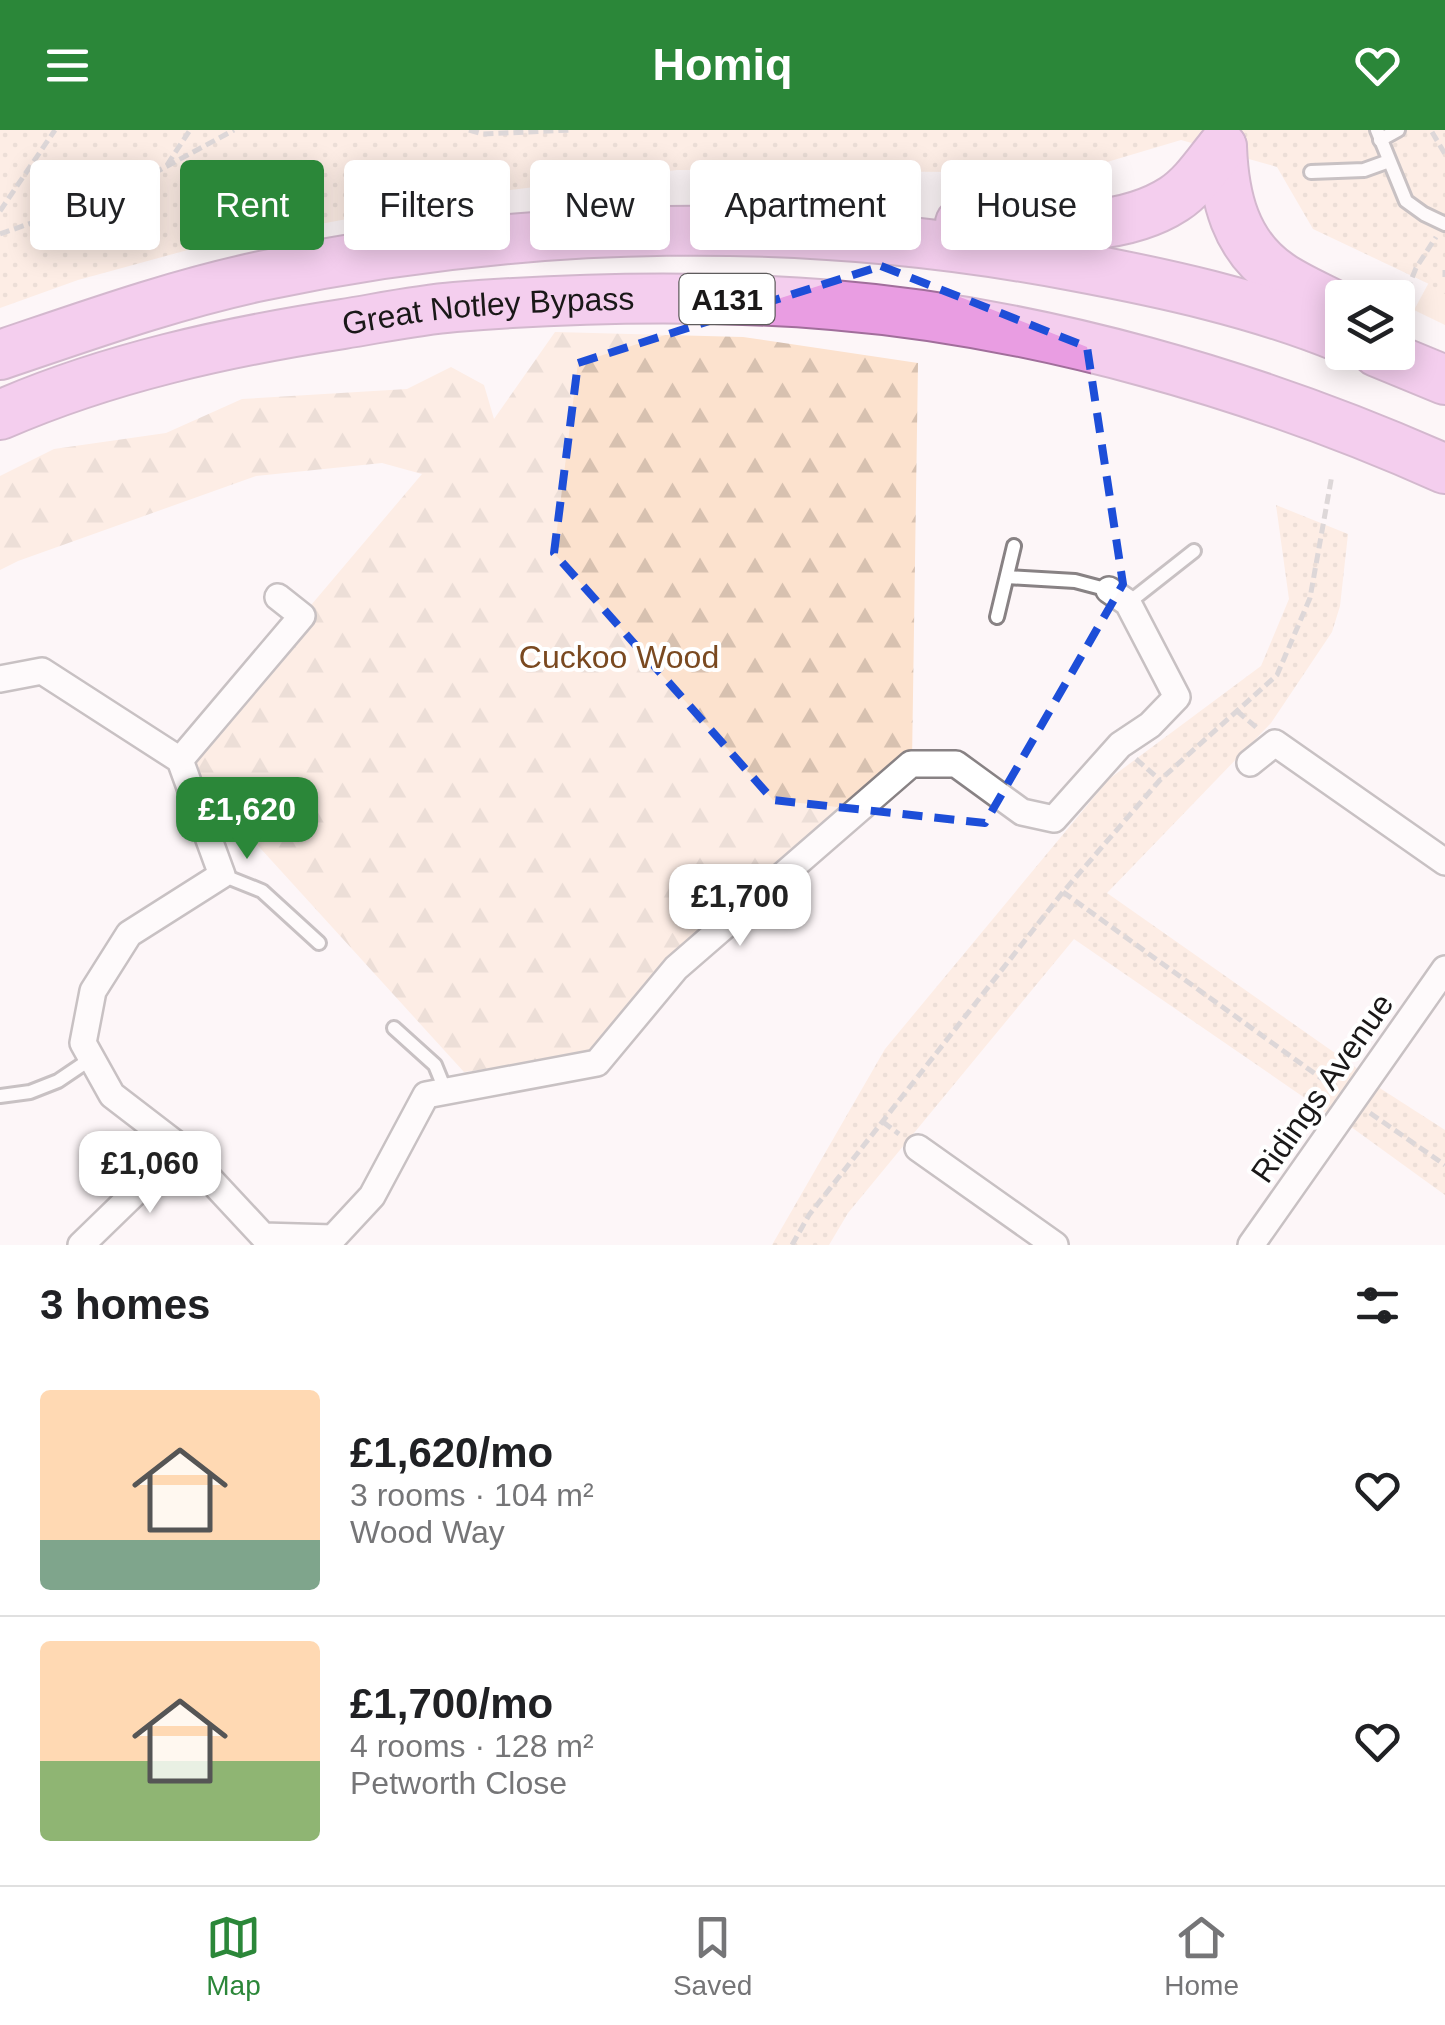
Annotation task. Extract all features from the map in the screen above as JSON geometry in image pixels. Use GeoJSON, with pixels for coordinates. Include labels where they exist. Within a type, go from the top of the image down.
{"type":"FeatureCollection","features":[{"type":"Feature","properties":{"kind":"highway"},"geometry":{"type":"LineString","coordinates":[[921,222],[1084,224],[1136,217],[1174,199],[1192,185],[1224,138]]}},
{"type":"Feature","properties":{"kind":"highway"},"geometry":{"type":"LineString","coordinates":[[1224,138],[1224,190],[1234,221],[1278,275],[1325,300]]}},
{"type":"Feature","properties":{"kind":"highway","name":"Great Notley Bypass"},"geometry":{"type":"LineString","coordinates":[[0,354],[157,302],[261,276],[396,253],[534,236],[690,232]]}},
{"type":"Feature","properties":{"kind":"highway","name":"Great Notley Bypass"},"geometry":{"type":"LineString","coordinates":[[921,241],[1152,281],[1292,318],[1325,331]]}},
{"type":"Feature","properties":{"kind":"highway","name":"Great Notley Bypass"},"geometry":{"type":"LineString","coordinates":[[0,415],[41,397],[205,348],[452,307],[622,298],[738,299],[838,305],[1012,330],[1146,362],[1370,435],[1445,468]]}},
{"type":"Feature","properties":{"kind":"highway"},"geometry":{"type":"LineString","coordinates":[[1415,337],[1445,364]]}},
{"type":"Feature","properties":{"kind":"highway"},"geometry":{"type":"LineString","coordinates":[[1415,368],[1445,380]]}},
{"type":"Feature","properties":{"kind":"street"},"geometry":{"type":"LineString","coordinates":[[180,760],[302,616],[278,597]]}},
{"type":"Feature","properties":{"kind":"street"},"geometry":{"type":"LineString","coordinates":[[0,680],[42,671],[180,760],[222,876],[128,934],[92,991],[83,1043],[112,1095],[181,1148],[263,1236],[334,1242],[372,1196],[426,1096],[597,1063],[676,968],[912,764],[956,764],[1022,812],[1054,819],[1120,745],[1150,725],[1177,698],[1119,597]]}},
{"type":"Feature","properties":{"kind":"street"},"geometry":{"type":"LineString","coordinates":[[1250,763],[1275,743],[1445,862]]}},
{"type":"Feature","properties":{"kind":"street","name":"Ridings Avenue"},"geometry":{"type":"LineString","coordinates":[[1251,1245],[1445,968]]}},
{"type":"Feature","properties":{"kind":"street"},"geometry":{"type":"LineString","coordinates":[[81,1245],[181,1148]]}},
{"type":"Feature","properties":{"kind":"street"},"geometry":{"type":"LineString","coordinates":[[918,1148],[1041,1241]]}},
{"type":"Feature","properties":{"kind":"lane"},"geometry":{"type":"LineString","coordinates":[[1398,130],[1376,134],[1406,200],[1445,223]]}},
{"type":"Feature","properties":{"kind":"lane"},"geometry":{"type":"LineString","coordinates":[[1312,172],[1364,170],[1390,161]]}},
{"type":"Feature","properties":{"kind":"lane"},"geometry":{"type":"LineString","coordinates":[[998,617],[1014,546]]}},
{"type":"Feature","properties":{"kind":"lane"},"geometry":{"type":"LineString","coordinates":[[1007,577],[1075,581],[1119,597],[1194,551]]}},
{"type":"Feature","properties":{"kind":"lane"},"geometry":{"type":"LineString","coordinates":[[222,876],[262,891],[319,944]]}},
{"type":"Feature","properties":{"kind":"lane"},"geometry":{"type":"LineString","coordinates":[[394,1028],[435,1065],[446,1092]]}},
{"type":"Feature","properties":{"kind":"lane"},"geometry":{"type":"LineString","coordinates":[[0,1096],[30,1092],[58,1081],[92,1058]]}},
{"type":"Feature","properties":{"kind":"path"},"geometry":{"type":"LineString","coordinates":[[0,210],[55,130]]}},
{"type":"Feature","properties":{"kind":"path"},"geometry":{"type":"LineString","coordinates":[[166,167],[190,130]]}},
{"type":"Feature","properties":{"kind":"path"},"geometry":{"type":"LineString","coordinates":[[0,234],[116,194],[234,130]]}},
{"type":"Feature","properties":{"kind":"path"},"geometry":{"type":"LineString","coordinates":[[469,130],[483,134],[572,130]]}},
{"type":"Feature","properties":{"kind":"path"},"geometry":{"type":"LineString","coordinates":[[1432,132],[1445,154]]}},
{"type":"Feature","properties":{"kind":"path"},"geometry":{"type":"LineString","coordinates":[[1412,280],[1445,223]]}},
{"type":"Feature","properties":{"kind":"path"},"geometry":{"type":"LineString","coordinates":[[792,1245],[810,1215],[1063,892],[1160,780],[1277,674],[1310,598],[1332,475]]}},
{"type":"Feature","properties":{"kind":"path"},"geometry":{"type":"LineString","coordinates":[[1063,892],[1445,1165]]}},
{"type":"Feature","properties":{"kind":"highlighted area"},"geometry":{"type":"Polygon","coordinates":[[[881,266],[1087,347],[1123,584],[985,823],[773,800],[554,553],[578,363],[881,266]]]}},
{"type":"Feature","properties":{"kind":"green space"},"geometry":{"type":"Polygon","coordinates":[[[0,130],[1445,130],[1445,294],[1313,229],[1277,167],[1181,140],[1112,161],[941,160],[941,172],[921,172],[921,160],[690,160],[690,170],[670,171],[670,160],[530,160],[530,188],[510,190],[510,160],[344,160],[344,220],[324,223],[324,160],[180,160],[180,250],[188,250],[78,280],[0,308],[0,130]]]}},
{"type":"Feature","properties":{"kind":"green space"},"geometry":{"type":"Polygon","coordinates":[[[1445,253],[1445,325],[1415,308],[1445,253]]]}},
{"type":"Feature","properties":{"kind":"green space","name":"Cuckoo Wood"},"geometry":{"type":"Polygon","coordinates":[[[555,332],[743,337],[918,363],[912,761],[602,1048],[577,1057],[464,1072],[180,760],[422,474],[382,463],[256,476],[0,570],[0,476],[54,449],[166,433],[242,399],[407,389],[451,367],[484,385],[494,419],[555,332]]]}},
{"type":"Feature","properties":{"kind":"green space"},"geometry":{"type":"Polygon","coordinates":[[[1276,505],[1348,534],[1340,606],[1332,632],[1271,723],[1107,893],[1362,1072],[1331,1116],[1074,939],[848,1213],[829,1245],[772,1245],[885,1049],[1109,779],[1261,666],[1289,599],[1276,505]]]}},
{"type":"Feature","properties":{"kind":"green space"},"geometry":{"type":"Polygon","coordinates":[[[1375,1085],[1445,1130],[1445,1195],[1347,1124],[1375,1085]]]}}]}
